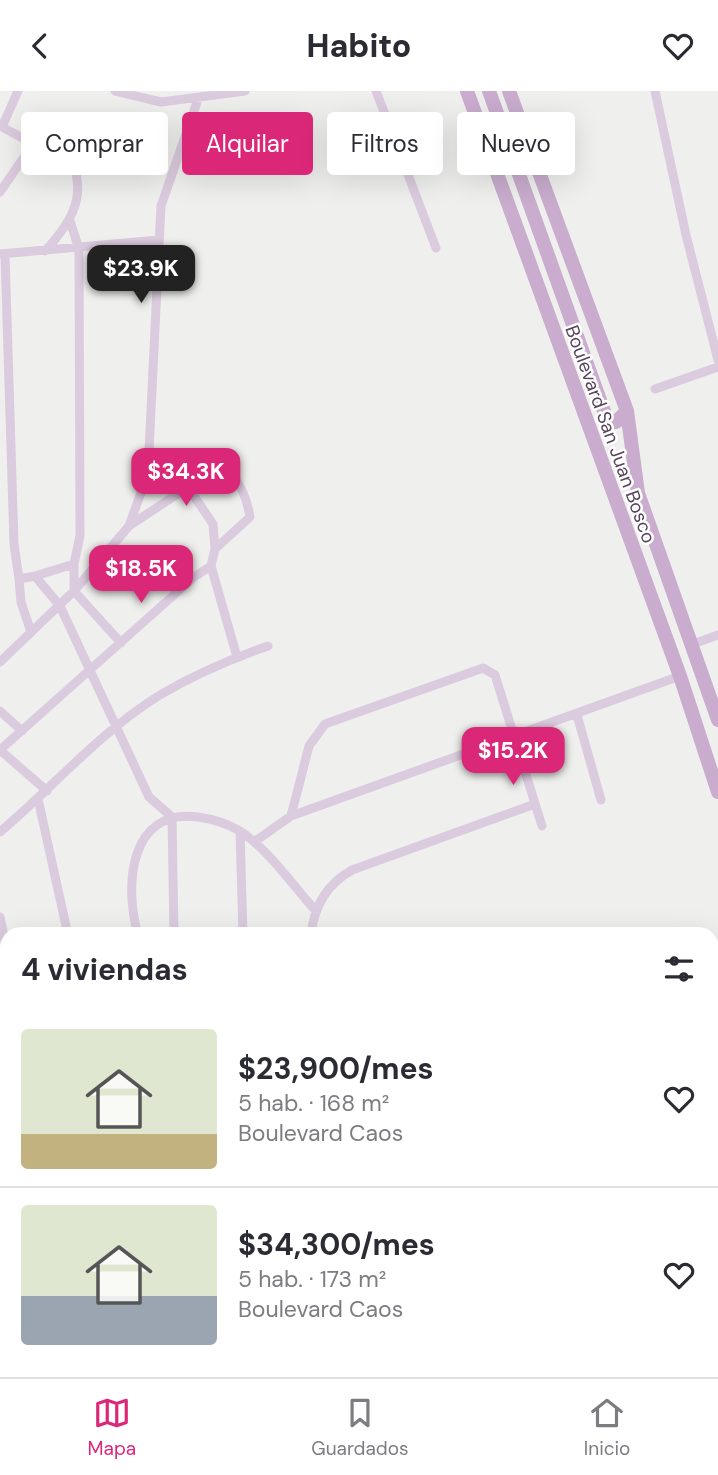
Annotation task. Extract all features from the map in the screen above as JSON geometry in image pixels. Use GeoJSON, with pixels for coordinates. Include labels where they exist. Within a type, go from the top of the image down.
{"type":"FeatureCollection","features":[{"type":"Feature","properties":{"kind":"main road","name":"Boulevard San Juan Bosco"},"geometry":{"type":"LineString","coordinates":[[467,91],[681,676],[718,792]]}},
{"type":"Feature","properties":{"kind":"main road"},"geometry":{"type":"LineString","coordinates":[[489,91],[605,414],[610,421],[616,422],[627,411]]}},
{"type":"Feature","properties":{"kind":"main road","name":"Boulevard San Juan Bosco"},"geometry":{"type":"LineString","coordinates":[[509,91],[627,411],[638,493],[718,720]]}},
{"type":"Feature","properties":{"kind":"street"},"geometry":{"type":"LineString","coordinates":[[18,91],[1,127],[21,138]]}},
{"type":"Feature","properties":{"kind":"street"},"geometry":{"type":"LineString","coordinates":[[116,91],[142,100],[178,102],[241,92]]}},
{"type":"Feature","properties":{"kind":"street"},"geometry":{"type":"LineString","coordinates":[[178,102],[183,91]]}},
{"type":"Feature","properties":{"kind":"street"},"geometry":{"type":"LineString","coordinates":[[376,91],[436,249]]}},
{"type":"Feature","properties":{"kind":"street"},"geometry":{"type":"LineString","coordinates":[[655,91],[686,235],[718,360]]}},
{"type":"Feature","properties":{"kind":"street"},"geometry":{"type":"LineString","coordinates":[[129,526],[143,487],[149,451],[159,240],[166,185],[198,99]]}},
{"type":"Feature","properties":{"kind":"street"},"geometry":{"type":"LineString","coordinates":[[0,192],[21,161]]}},
{"type":"Feature","properties":{"kind":"street"},"geometry":{"type":"LineString","coordinates":[[45,251],[70,221],[79,180],[77,175]]}},
{"type":"Feature","properties":{"kind":"street"},"geometry":{"type":"LineString","coordinates":[[70,221],[79,249],[80,536],[74,564],[74,591],[121,643]]}},
{"type":"Feature","properties":{"kind":"street"},"geometry":{"type":"LineString","coordinates":[[31,632],[21,602],[14,544],[2,254],[159,240]]}},
{"type":"Feature","properties":{"kind":"street"},"geometry":{"type":"LineString","coordinates":[[655,389],[718,367]]}},
{"type":"Feature","properties":{"kind":"street"},"geometry":{"type":"LineString","coordinates":[[2,657],[60,606],[129,526],[188,487],[217,472],[229,472],[248,501],[250,517],[215,549]]}},
{"type":"Feature","properties":{"kind":"street"},"geometry":{"type":"LineString","coordinates":[[188,487],[208,513],[215,535],[211,566],[237,657]]}},
{"type":"Feature","properties":{"kind":"street"},"geometry":{"type":"LineString","coordinates":[[19,579],[74,564]]}},
{"type":"Feature","properties":{"kind":"street"},"geometry":{"type":"LineString","coordinates":[[47,791],[0,750],[194,577],[211,566]]}},
{"type":"Feature","properties":{"kind":"street"},"geometry":{"type":"LineString","coordinates":[[35,576],[60,606],[149,797],[172,817],[174,927]]}},
{"type":"Feature","properties":{"kind":"street"},"geometry":{"type":"LineString","coordinates":[[690,645],[718,635]]}},
{"type":"Feature","properties":{"kind":"street"},"geometry":{"type":"LineString","coordinates":[[0,832],[117,728],[158,697],[237,657],[268,646]]}},
{"type":"Feature","properties":{"kind":"street"},"geometry":{"type":"LineString","coordinates":[[291,816],[309,746],[326,724],[478,669],[488,669],[495,675],[542,826]]}},
{"type":"Feature","properties":{"kind":"street"},"geometry":{"type":"LineString","coordinates":[[254,842],[291,816],[681,676]]}},
{"type":"Feature","properties":{"kind":"street"},"geometry":{"type":"LineString","coordinates":[[0,711],[22,731]]}},
{"type":"Feature","properties":{"kind":"street"},"geometry":{"type":"LineString","coordinates":[[577,715],[601,800]]}},
{"type":"Feature","properties":{"kind":"street"},"geometry":{"type":"LineString","coordinates":[[38,799],[66,927]]}},
{"type":"Feature","properties":{"kind":"street"},"geometry":{"type":"LineString","coordinates":[[313,927],[316,911],[337,879],[352,870],[535,804]]}},
{"type":"Feature","properties":{"kind":"street"},"geometry":{"type":"LineString","coordinates":[[136,927],[132,908],[134,861],[152,829],[172,817],[209,819],[240,831],[254,842],[316,911]]}},
{"type":"Feature","properties":{"kind":"street"},"geometry":{"type":"LineString","coordinates":[[240,831],[243,927]]}}]}
